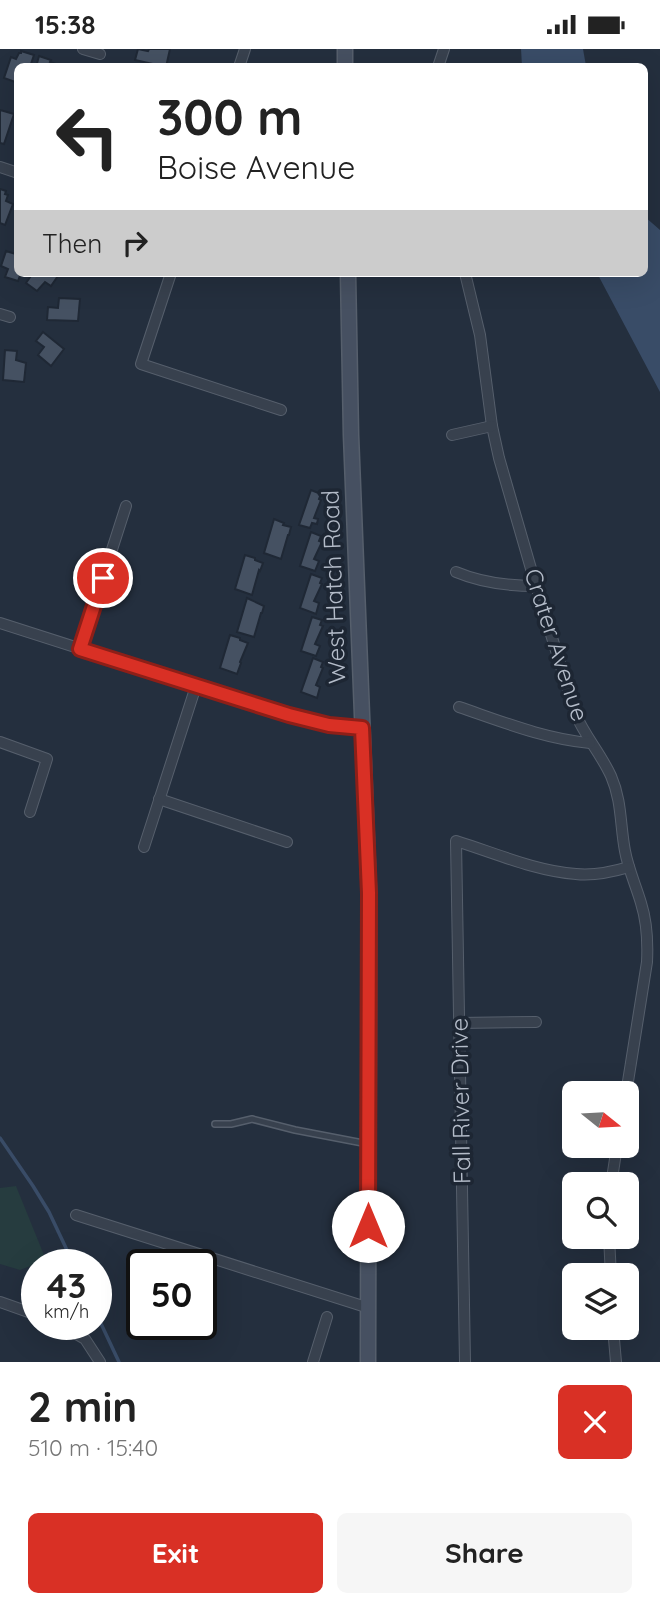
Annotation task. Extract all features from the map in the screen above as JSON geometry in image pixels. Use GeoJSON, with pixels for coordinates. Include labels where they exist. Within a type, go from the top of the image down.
{"type":"FeatureCollection","features":[{"type":"Feature","properties":{"kind":"main road","name":"West Hatch Road"},"geometry":{"type":"LineString","coordinates":[[348,277],[351,435],[369,893],[368,1362]]}},
{"type":"Feature","properties":{"kind":"street"},"geometry":{"type":"LineString","coordinates":[[83,49],[100,54]]}},
{"type":"Feature","properties":{"kind":"street"},"geometry":{"type":"LineString","coordinates":[[170,277],[141,364],[281,410]]}},
{"type":"Feature","properties":{"kind":"street","name":"Crater Avenue"},"geometry":{"type":"LineString","coordinates":[[466,277],[480,335],[499,458],[576,715],[604,763],[617,795],[625,853],[646,921],[647,962],[628,1081]]}},
{"type":"Feature","properties":{"kind":"street"},"geometry":{"type":"LineString","coordinates":[[452,435],[492,426]]}},
{"type":"Feature","properties":{"kind":"street"},"geometry":{"type":"LineString","coordinates":[[80,649],[126,506]]}},
{"type":"Feature","properties":{"kind":"street"},"geometry":{"type":"LineString","coordinates":[[456,572],[495,584],[536,586]]}},
{"type":"Feature","properties":{"kind":"street"},"geometry":{"type":"LineString","coordinates":[[0,623],[303,719],[362,728]]}},
{"type":"Feature","properties":{"kind":"street"},"geometry":{"type":"LineString","coordinates":[[144,847],[196,686]]}},
{"type":"Feature","properties":{"kind":"street"},"geometry":{"type":"LineString","coordinates":[[459,707],[546,736],[590,743]]}},
{"type":"Feature","properties":{"kind":"street"},"geometry":{"type":"LineString","coordinates":[[0,742],[47,759],[30,812]]}},
{"type":"Feature","properties":{"kind":"street"},"geometry":{"type":"LineString","coordinates":[[159,799],[287,842]]}},
{"type":"Feature","properties":{"kind":"street","name":"Fall River Drive"},"geometry":{"type":"LineString","coordinates":[[465,1362],[456,841],[555,872],[590,874],[629,867]]}},
{"type":"Feature","properties":{"kind":"street"},"geometry":{"type":"LineString","coordinates":[[459,1023],[536,1022]]}},
{"type":"Feature","properties":{"kind":"street"},"geometry":{"type":"LineString","coordinates":[[76,1215],[369,1308]]}},
{"type":"Feature","properties":{"kind":"street"},"geometry":{"type":"LineString","coordinates":[[0,1302],[21,1309]]}},
{"type":"Feature","properties":{"kind":"street"},"geometry":{"type":"LineString","coordinates":[[313,1362],[327,1317]]}},
{"type":"Feature","properties":{"kind":"street"},"geometry":{"type":"LineString","coordinates":[[86,1340],[100,1362]]}},
{"type":"Feature","properties":{"kind":"street"},"geometry":{"type":"LineString","coordinates":[[614,1340],[616,1362]]}},
{"type":"Feature","properties":{"kind":"lane"},"geometry":{"type":"LineString","coordinates":[[215,1124],[231,1124],[252,1119],[368,1144]]}},
{"type":"Feature","properties":{"kind":"green space"},"geometry":{"type":"Polygon","coordinates":[[[16,1186],[42,1249],[21,1249],[20,1270],[0,1264],[0,1188],[16,1186]]]}},
{"type":"Feature","properties":{"kind":"water"},"geometry":{"type":"Polygon","coordinates":[[[521,49],[583,49],[585,63],[522,63],[521,49]]]}},
{"type":"Feature","properties":{"kind":"water"},"geometry":{"type":"Polygon","coordinates":[[[648,220],[660,230],[660,392],[599,277],[648,277],[648,220]]]}},
{"type":"Feature","properties":{"kind":"building"},"geometry":{"type":"Polygon","coordinates":[[[138,49],[170,49],[167,63],[135,60],[138,49]]]}},
{"type":"Feature","properties":{"kind":"building"},"geometry":{"type":"Polygon","coordinates":[[[21,53],[34,55],[31,63],[14,63],[14,82],[4,78],[11,57],[16,59],[21,53]]]}},
{"type":"Feature","properties":{"kind":"building"},"geometry":{"type":"Polygon","coordinates":[[[39,56],[53,63],[37,63],[39,56]]]}},
{"type":"Feature","properties":{"kind":"building"},"geometry":{"type":"Polygon","coordinates":[[[0,110],[14,114],[4,144],[0,143],[0,110]]]}},
{"type":"Feature","properties":{"kind":"building"},"geometry":{"type":"Polygon","coordinates":[[[0,189],[8,195],[6,201],[13,204],[5,225],[0,223],[0,189]]]}},
{"type":"Feature","properties":{"kind":"building"},"geometry":{"type":"Polygon","coordinates":[[[6,251],[14,253],[14,277],[20,277],[18,281],[5,277],[8,269],[1,266],[6,251]]]}},
{"type":"Feature","properties":{"kind":"building"},"geometry":{"type":"Polygon","coordinates":[[[30,277],[57,277],[51,286],[45,282],[37,291],[26,283],[30,277]]]}},
{"type":"Feature","properties":{"kind":"building"},"geometry":{"type":"Polygon","coordinates":[[[59,298],[80,299],[78,321],[47,320],[48,307],[58,308],[59,298]]]}},
{"type":"Feature","properties":{"kind":"building"},"geometry":{"type":"Polygon","coordinates":[[[43,332],[64,349],[51,366],[38,355],[44,347],[36,341],[43,332]]]}},
{"type":"Feature","properties":{"kind":"building"},"geometry":{"type":"Polygon","coordinates":[[[5,350],[17,351],[16,360],[26,363],[24,382],[3,380],[5,350]]]}},
{"type":"Feature","properties":{"kind":"building"},"geometry":{"type":"Polygon","coordinates":[[[311,490],[321,494],[321,500],[314,518],[318,519],[317,524],[312,523],[310,528],[299,525],[311,490]]]}},
{"type":"Feature","properties":{"kind":"building"},"geometry":{"type":"Polygon","coordinates":[[[274,519],[291,527],[281,559],[264,553],[274,519]]]}},
{"type":"Feature","properties":{"kind":"building"},"geometry":{"type":"Polygon","coordinates":[[[311,532],[321,536],[319,541],[322,542],[314,559],[319,561],[315,571],[300,566],[311,532]]]}},
{"type":"Feature","properties":{"kind":"building"},"geometry":{"type":"Polygon","coordinates":[[[245,555],[263,563],[252,595],[235,589],[245,555]]]}},
{"type":"Feature","properties":{"kind":"building"},"geometry":{"type":"Polygon","coordinates":[[[311,574],[322,578],[314,601],[319,603],[316,614],[300,608],[311,574]]]}},
{"type":"Feature","properties":{"kind":"building"},"geometry":{"type":"Polygon","coordinates":[[[247,598],[264,606],[254,637],[237,632],[247,598]]]}},
{"type":"Feature","properties":{"kind":"building"},"geometry":{"type":"Polygon","coordinates":[[[312,617],[322,620],[320,625],[323,626],[315,644],[320,646],[316,656],[301,651],[312,617]]]}},
{"type":"Feature","properties":{"kind":"building"},"geometry":{"type":"Polygon","coordinates":[[[230,635],[248,643],[237,674],[220,668],[230,635]]]}},
{"type":"Feature","properties":{"kind":"building"},"geometry":{"type":"Polygon","coordinates":[[[313,658],[323,662],[316,685],[320,687],[317,698],[301,692],[313,658]]]}},
{"type":"Feature","properties":{"kind":"waterway"},"geometry":{"type":"LineString","coordinates":[[0,1138],[49,1212],[66,1249]]}},
{"type":"Feature","properties":{"kind":"waterway"},"geometry":{"type":"LineString","coordinates":[[109,1340],[119,1362]]}},
{"type":"Feature","properties":{"kind":"route"},"geometry":{"type":"LineString","coordinates":[[103,578],[80,649],[289,715],[329,725],[362,728],[369,893],[368,1226]]}}]}
